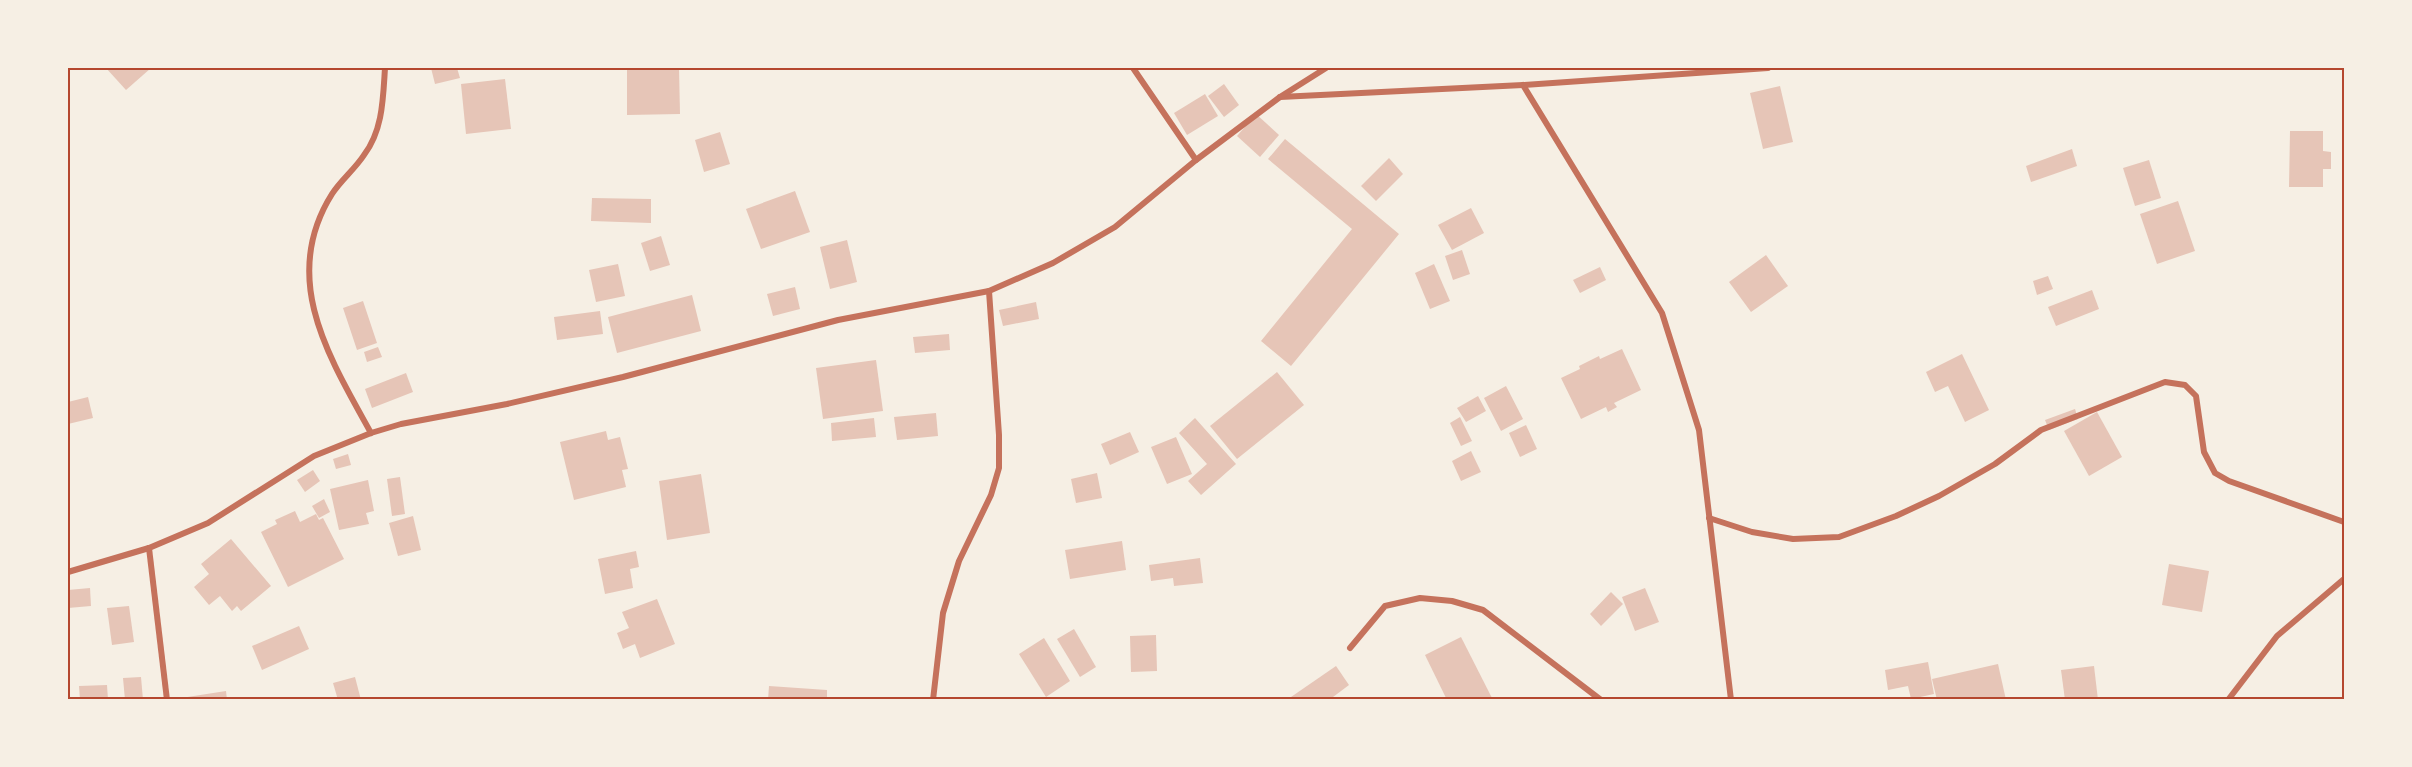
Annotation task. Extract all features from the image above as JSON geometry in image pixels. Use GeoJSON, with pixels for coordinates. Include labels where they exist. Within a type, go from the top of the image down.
{"type":"FeatureCollection","features":[{"type":"Feature","properties":{"kind":"street"},"geometry":{"type":"LineString","coordinates":[[371,433],[330,359],[307,274],[313,232],[332,193],[366,153],[382,116],[385,68]]}},
{"type":"Feature","properties":{"kind":"street"},"geometry":{"type":"LineString","coordinates":[[1133,68],[1196,160]]}},
{"type":"Feature","properties":{"kind":"street"},"geometry":{"type":"LineString","coordinates":[[68,572],[149,548],[208,522],[314,456],[400,424],[507,404],[623,377],[838,320],[989,291],[1053,263],[1115,227],[1196,160],[1280,97],[1326,68]]}},
{"type":"Feature","properties":{"kind":"street"},"geometry":{"type":"LineString","coordinates":[[1280,97],[1523,85],[1768,68]]}},
{"type":"Feature","properties":{"kind":"street"},"geometry":{"type":"LineString","coordinates":[[1523,85],[1662,313],[1699,430],[1731,699]]}},
{"type":"Feature","properties":{"kind":"street"},"geometry":{"type":"LineString","coordinates":[[933,699],[943,613],[959,561],[991,495],[999,468],[999,435],[989,291]]}},
{"type":"Feature","properties":{"kind":"street"},"geometry":{"type":"LineString","coordinates":[[1709,518],[1752,532],[1793,539],[1839,537],[1896,516],[1939,496],[1995,464],[2041,430],[2164,382],[2185,385],[2196,396],[2204,452],[2215,473],[2229,482],[2344,522]]}},
{"type":"Feature","properties":{"kind":"street"},"geometry":{"type":"LineString","coordinates":[[149,548],[167,699]]}},
{"type":"Feature","properties":{"kind":"street"},"geometry":{"type":"LineString","coordinates":[[2228,699],[2277,636],[2344,579]]}},
{"type":"Feature","properties":{"kind":"street"},"geometry":{"type":"LineString","coordinates":[[1350,648],[1385,606],[1420,598],[1452,601],[1483,610],[1601,699]]}},
{"type":"Feature","properties":{"kind":"building"},"geometry":{"type":"Polygon","coordinates":[[[106,68],[151,68],[126,90],[106,68]]]}},
{"type":"Feature","properties":{"kind":"building"},"geometry":{"type":"Polygon","coordinates":[[[431,68],[457,68],[460,78],[435,84],[431,68]]]}},
{"type":"Feature","properties":{"kind":"building"},"geometry":{"type":"Polygon","coordinates":[[[627,68],[679,68],[680,114],[627,115],[627,68]]]}},
{"type":"Feature","properties":{"kind":"building"},"geometry":{"type":"Polygon","coordinates":[[[505,79],[511,129],[466,134],[461,84],[505,79]]]}},
{"type":"Feature","properties":{"kind":"building"},"geometry":{"type":"Polygon","coordinates":[[[1224,84],[1239,105],[1224,117],[1208,96],[1224,84]]]}},
{"type":"Feature","properties":{"kind":"building"},"geometry":{"type":"Polygon","coordinates":[[[1780,86],[1793,142],[1763,149],[1750,93],[1780,86]]]}},
{"type":"Feature","properties":{"kind":"building"},"geometry":{"type":"Polygon","coordinates":[[[1205,94],[1218,116],[1187,135],[1174,113],[1205,94]]]}},
{"type":"Feature","properties":{"kind":"building"},"geometry":{"type":"Polygon","coordinates":[[[1256,114],[1279,135],[1260,157],[1237,136],[1256,114]]]}},
{"type":"Feature","properties":{"kind":"building"},"geometry":{"type":"Polygon","coordinates":[[[2290,131],[2323,131],[2323,151],[2331,152],[2331,169],[2323,169],[2323,187],[2289,187],[2290,131]]]}},
{"type":"Feature","properties":{"kind":"building"},"geometry":{"type":"Polygon","coordinates":[[[720,132],[730,164],[704,172],[695,140],[720,132]]]}},
{"type":"Feature","properties":{"kind":"building"},"geometry":{"type":"Polygon","coordinates":[[[1285,139],[1399,234],[1291,366],[1261,341],[1352,229],[1268,159],[1285,139]]]}},
{"type":"Feature","properties":{"kind":"building"},"geometry":{"type":"Polygon","coordinates":[[[2072,149],[2077,166],[2031,182],[2026,166],[2072,149]]]}},
{"type":"Feature","properties":{"kind":"building"},"geometry":{"type":"Polygon","coordinates":[[[1389,158],[1403,174],[1376,201],[1361,186],[1389,158]]]}},
{"type":"Feature","properties":{"kind":"building"},"geometry":{"type":"Polygon","coordinates":[[[2149,160],[2161,198],[2135,206],[2123,168],[2149,160]]]}},
{"type":"Feature","properties":{"kind":"building"},"geometry":{"type":"Polygon","coordinates":[[[795,191],[810,232],[761,249],[746,209],[795,191]]]}},
{"type":"Feature","properties":{"kind":"building"},"geometry":{"type":"Polygon","coordinates":[[[592,198],[651,199],[651,223],[591,221],[592,198]]]}},
{"type":"Feature","properties":{"kind":"building"},"geometry":{"type":"Polygon","coordinates":[[[2178,201],[2195,251],[2157,264],[2140,214],[2178,201]]]}},
{"type":"Feature","properties":{"kind":"building"},"geometry":{"type":"Polygon","coordinates":[[[1471,208],[1484,233],[1452,250],[1438,225],[1471,208]]]}},
{"type":"Feature","properties":{"kind":"building"},"geometry":{"type":"Polygon","coordinates":[[[661,236],[670,265],[650,271],[641,243],[661,236]]]}},
{"type":"Feature","properties":{"kind":"building"},"geometry":{"type":"Polygon","coordinates":[[[847,240],[857,282],[830,289],[820,247],[847,240]]]}},
{"type":"Feature","properties":{"kind":"building"},"geometry":{"type":"Polygon","coordinates":[[[1462,250],[1470,274],[1453,280],[1445,256],[1462,250]]]}},
{"type":"Feature","properties":{"kind":"building"},"geometry":{"type":"Polygon","coordinates":[[[1766,255],[1788,286],[1751,312],[1729,282],[1766,255]]]}},
{"type":"Feature","properties":{"kind":"building"},"geometry":{"type":"Polygon","coordinates":[[[618,264],[625,296],[596,302],[589,270],[618,264]]]}},
{"type":"Feature","properties":{"kind":"building"},"geometry":{"type":"Polygon","coordinates":[[[1434,264],[1450,301],[1430,309],[1415,273],[1434,264]]]}},
{"type":"Feature","properties":{"kind":"building"},"geometry":{"type":"Polygon","coordinates":[[[1600,267],[1606,280],[1580,293],[1573,280],[1600,267]]]}},
{"type":"Feature","properties":{"kind":"building"},"geometry":{"type":"Polygon","coordinates":[[[2048,276],[2053,289],[2037,295],[2033,281],[2048,276]]]}},
{"type":"Feature","properties":{"kind":"building"},"geometry":{"type":"Polygon","coordinates":[[[795,287],[800,309],[773,316],[767,294],[795,287]]]}},
{"type":"Feature","properties":{"kind":"building"},"geometry":{"type":"Polygon","coordinates":[[[2092,290],[2099,309],[2056,326],[2048,307],[2092,290]]]}},
{"type":"Feature","properties":{"kind":"building"},"geometry":{"type":"Polygon","coordinates":[[[692,295],[701,331],[617,353],[608,317],[692,295]]]}},
{"type":"Feature","properties":{"kind":"building"},"geometry":{"type":"Polygon","coordinates":[[[363,301],[377,343],[357,350],[343,308],[363,301]]]}},
{"type":"Feature","properties":{"kind":"building"},"geometry":{"type":"Polygon","coordinates":[[[1036,302],[1039,319],[1003,326],[999,310],[1036,302]]]}},
{"type":"Feature","properties":{"kind":"building"},"geometry":{"type":"Polygon","coordinates":[[[600,311],[603,334],[557,340],[554,317],[600,311]]]}},
{"type":"Feature","properties":{"kind":"building"},"geometry":{"type":"Polygon","coordinates":[[[949,334],[950,350],[915,353],[913,337],[949,334]]]}},
{"type":"Feature","properties":{"kind":"building"},"geometry":{"type":"Polygon","coordinates":[[[378,347],[382,357],[367,362],[364,352],[378,347]]]}},
{"type":"Feature","properties":{"kind":"building"},"geometry":{"type":"Polygon","coordinates":[[[1622,349],[1641,390],[1614,403],[1617,407],[1608,412],[1606,407],[1581,419],[1561,378],[1599,356],[1600,359],[1622,349]]]}},
{"type":"Feature","properties":{"kind":"building"},"geometry":{"type":"Polygon","coordinates":[[[1962,354],[1989,410],[1965,422],[1948,386],[1935,392],[1926,372],[1962,354]]]}},
{"type":"Feature","properties":{"kind":"building"},"geometry":{"type":"Polygon","coordinates":[[[876,360],[883,411],[823,419],[816,368],[876,360]]]}},
{"type":"Feature","properties":{"kind":"building"},"geometry":{"type":"Polygon","coordinates":[[[1277,372],[1304,405],[1237,459],[1210,426],[1277,372]]]}},
{"type":"Feature","properties":{"kind":"building"},"geometry":{"type":"Polygon","coordinates":[[[406,373],[413,392],[372,408],[365,389],[406,373]]]}},
{"type":"Feature","properties":{"kind":"building"},"geometry":{"type":"Polygon","coordinates":[[[1506,386],[1523,419],[1501,431],[1484,398],[1506,386]]]}},
{"type":"Feature","properties":{"kind":"building"},"geometry":{"type":"Polygon","coordinates":[[[1478,396],[1486,411],[1466,422],[1457,408],[1478,396]]]}},
{"type":"Feature","properties":{"kind":"building"},"geometry":{"type":"Polygon","coordinates":[[[88,397],[93,418],[68,424],[68,402],[88,397]]]}},
{"type":"Feature","properties":{"kind":"building"},"geometry":{"type":"Polygon","coordinates":[[[2075,409],[2078,419],[2049,430],[2045,420],[2075,409]]]}},
{"type":"Feature","properties":{"kind":"building"},"geometry":{"type":"Polygon","coordinates":[[[2097,412],[2122,457],[2089,476],[2064,431],[2097,412]]]}},
{"type":"Feature","properties":{"kind":"building"},"geometry":{"type":"Polygon","coordinates":[[[936,413],[938,436],[897,440],[894,417],[936,413]]]}},
{"type":"Feature","properties":{"kind":"building"},"geometry":{"type":"Polygon","coordinates":[[[1460,417],[1472,441],[1461,446],[1450,423],[1460,417]]]}},
{"type":"Feature","properties":{"kind":"building"},"geometry":{"type":"Polygon","coordinates":[[[874,418],[876,437],[832,441],[831,423],[874,418]]]}},
{"type":"Feature","properties":{"kind":"building"},"geometry":{"type":"Polygon","coordinates":[[[1195,418],[1236,464],[1201,495],[1188,481],[1207,464],[1179,433],[1195,418]]]}},
{"type":"Feature","properties":{"kind":"building"},"geometry":{"type":"Polygon","coordinates":[[[1526,425],[1537,449],[1520,457],[1509,433],[1526,425]]]}},
{"type":"Feature","properties":{"kind":"building"},"geometry":{"type":"Polygon","coordinates":[[[606,431],[608,440],[620,437],[628,469],[622,470],[626,487],[574,500],[560,442],[606,431]]]}},
{"type":"Feature","properties":{"kind":"building"},"geometry":{"type":"Polygon","coordinates":[[[1130,432],[1139,452],[1110,465],[1101,444],[1130,432]]]}},
{"type":"Feature","properties":{"kind":"building"},"geometry":{"type":"Polygon","coordinates":[[[1176,437],[1192,474],[1167,484],[1151,447],[1176,437]]]}},
{"type":"Feature","properties":{"kind":"building"},"geometry":{"type":"Polygon","coordinates":[[[1471,451],[1481,472],[1461,481],[1452,461],[1471,451]]]}},
{"type":"Feature","properties":{"kind":"building"},"geometry":{"type":"Polygon","coordinates":[[[348,454],[351,465],[336,469],[333,459],[348,454]]]}},
{"type":"Feature","properties":{"kind":"building"},"geometry":{"type":"Polygon","coordinates":[[[313,470],[320,481],[305,492],[297,480],[313,470]]]}},
{"type":"Feature","properties":{"kind":"building"},"geometry":{"type":"Polygon","coordinates":[[[1097,473],[1102,498],[1076,503],[1071,479],[1097,473]]]}},
{"type":"Feature","properties":{"kind":"building"},"geometry":{"type":"Polygon","coordinates":[[[701,474],[710,533],[667,540],[659,481],[701,474]]]}},
{"type":"Feature","properties":{"kind":"building"},"geometry":{"type":"Polygon","coordinates":[[[400,477],[405,514],[392,516],[387,479],[400,477]]]}},
{"type":"Feature","properties":{"kind":"building"},"geometry":{"type":"Polygon","coordinates":[[[368,480],[374,511],[366,513],[369,524],[339,530],[330,489],[368,480]]]}},
{"type":"Feature","properties":{"kind":"building"},"geometry":{"type":"Polygon","coordinates":[[[324,499],[330,512],[319,518],[312,506],[324,499]]]}},
{"type":"Feature","properties":{"kind":"building"},"geometry":{"type":"Polygon","coordinates":[[[295,511],[300,522],[316,514],[319,520],[323,518],[344,559],[288,587],[261,532],[277,524],[275,520],[295,511]]]}},
{"type":"Feature","properties":{"kind":"building"},"geometry":{"type":"Polygon","coordinates":[[[413,516],[421,550],[398,556],[389,523],[413,516]]]}},
{"type":"Feature","properties":{"kind":"building"},"geometry":{"type":"Polygon","coordinates":[[[231,539],[271,586],[241,611],[237,606],[232,611],[220,596],[209,605],[194,587],[209,574],[201,564],[231,539]]]}},
{"type":"Feature","properties":{"kind":"building"},"geometry":{"type":"Polygon","coordinates":[[[1122,541],[1126,570],[1070,579],[1065,550],[1122,541]]]}},
{"type":"Feature","properties":{"kind":"building"},"geometry":{"type":"Polygon","coordinates":[[[636,551],[639,567],[630,569],[633,588],[605,594],[598,559],[636,551]]]}},
{"type":"Feature","properties":{"kind":"building"},"geometry":{"type":"Polygon","coordinates":[[[1200,558],[1203,583],[1174,586],[1173,578],[1151,581],[1149,565],[1200,558]]]}},
{"type":"Feature","properties":{"kind":"building"},"geometry":{"type":"Polygon","coordinates":[[[2169,564],[2209,571],[2202,612],[2162,605],[2169,564]]]}},
{"type":"Feature","properties":{"kind":"building"},"geometry":{"type":"Polygon","coordinates":[[[90,588],[91,606],[68,608],[68,590],[90,588]]]}},
{"type":"Feature","properties":{"kind":"building"},"geometry":{"type":"Polygon","coordinates":[[[1645,588],[1659,622],[1635,631],[1622,597],[1645,588]]]}},
{"type":"Feature","properties":{"kind":"building"},"geometry":{"type":"Polygon","coordinates":[[[1611,592],[1623,604],[1601,626],[1590,614],[1611,592]]]}},
{"type":"Feature","properties":{"kind":"building"},"geometry":{"type":"Polygon","coordinates":[[[657,599],[675,644],[640,658],[635,644],[623,649],[617,633],[629,628],[622,612],[657,599]]]}},
{"type":"Feature","properties":{"kind":"building"},"geometry":{"type":"Polygon","coordinates":[[[129,606],[134,642],[112,645],[107,608],[129,606]]]}},
{"type":"Feature","properties":{"kind":"building"},"geometry":{"type":"Polygon","coordinates":[[[299,626],[309,649],[262,670],[252,646],[299,626]]]}},
{"type":"Feature","properties":{"kind":"building"},"geometry":{"type":"Polygon","coordinates":[[[1074,629],[1096,667],[1080,677],[1057,639],[1074,629]]]}},
{"type":"Feature","properties":{"kind":"building"},"geometry":{"type":"Polygon","coordinates":[[[1156,635],[1157,671],[1131,672],[1130,636],[1156,635]]]}},
{"type":"Feature","properties":{"kind":"building"},"geometry":{"type":"Polygon","coordinates":[[[1461,637],[1493,700],[1447,700],[1425,655],[1461,637]]]}},
{"type":"Feature","properties":{"kind":"building"},"geometry":{"type":"Polygon","coordinates":[[[1044,638],[1070,681],[1046,697],[1019,654],[1044,638]]]}},
{"type":"Feature","properties":{"kind":"building"},"geometry":{"type":"Polygon","coordinates":[[[1928,662],[1934,694],[1911,699],[1908,686],[1888,690],[1885,670],[1928,662]]]}},
{"type":"Feature","properties":{"kind":"building"},"geometry":{"type":"Polygon","coordinates":[[[1998,664],[2006,700],[1937,700],[1932,679],[1998,664]]]}},
{"type":"Feature","properties":{"kind":"building"},"geometry":{"type":"Polygon","coordinates":[[[1336,666],[1349,685],[1329,700],[1292,700],[1291,697],[1336,666]]]}},
{"type":"Feature","properties":{"kind":"building"},"geometry":{"type":"Polygon","coordinates":[[[2094,666],[2098,700],[2065,700],[2061,670],[2094,666]]]}},
{"type":"Feature","properties":{"kind":"building"},"geometry":{"type":"Polygon","coordinates":[[[141,677],[143,700],[125,700],[123,678],[141,677]]]}},
{"type":"Feature","properties":{"kind":"building"},"geometry":{"type":"Polygon","coordinates":[[[355,677],[361,700],[338,700],[333,683],[355,677]]]}},
{"type":"Feature","properties":{"kind":"building"},"geometry":{"type":"Polygon","coordinates":[[[107,685],[108,700],[80,700],[79,686],[107,685]]]}},
{"type":"Feature","properties":{"kind":"building"},"geometry":{"type":"Polygon","coordinates":[[[769,686],[827,690],[827,700],[768,700],[769,686]]]}},
{"type":"Feature","properties":{"kind":"building"},"geometry":{"type":"Polygon","coordinates":[[[226,691],[227,700],[181,700],[181,698],[226,691]]]}}]}
